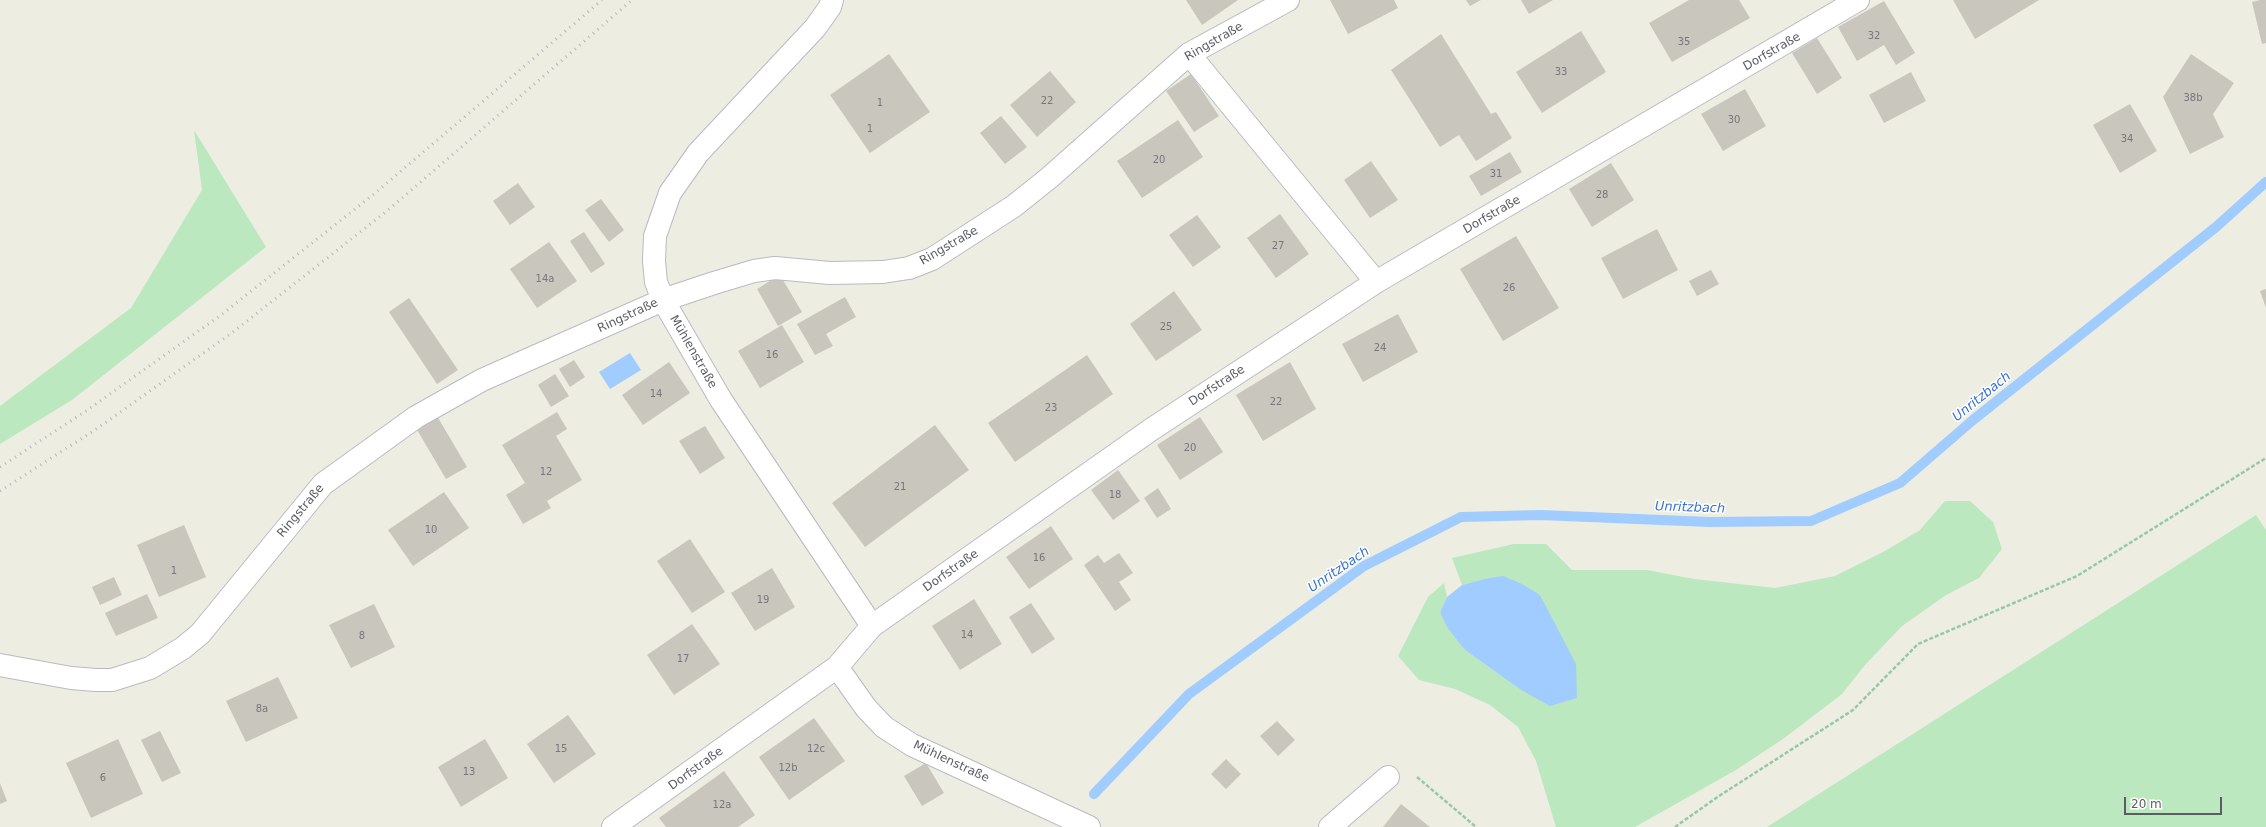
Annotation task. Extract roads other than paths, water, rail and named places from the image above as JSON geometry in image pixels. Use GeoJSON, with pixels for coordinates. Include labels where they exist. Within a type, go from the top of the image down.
{"type":"FeatureCollection","features":[{"type":"Feature","properties":{"kind":"street","name":"Mühlenstraße"},"geometry":{"type":"LineString","coordinates":[[832,0],[830,7],[816,28],[698,153],[670,193],[655,236],[654,261],[656,282],[663,300],[721,400],[872,626]]}},
{"type":"Feature","properties":{"kind":"street","name":"Ringstraße"},"geometry":{"type":"LineString","coordinates":[[0,665],[71,678],[96,680],[112,680],[150,668],[183,648],[200,634],[323,484],[410,421],[482,380],[663,300],[761,270],[775,268],[830,273],[883,272],[909,268],[932,259],[978,230],[1032,192],[1189,54],[1288,0]]}},
{"type":"Feature","properties":{"kind":"street","name":"Dorfstraße"},"geometry":{"type":"LineString","coordinates":[[620,825],[837,667],[872,626],[1152,429],[1376,282],[1858,0]]}},
{"type":"Feature","properties":{"kind":"street"},"geometry":{"type":"LineString","coordinates":[[1189,54],[1376,282]]}},
{"type":"Feature","properties":{"kind":"street","name":"Mühlenstraße"},"geometry":{"type":"LineString","coordinates":[[837,667],[866,708],[884,727],[912,745],[1089,827]]}},
{"type":"Feature","properties":{"kind":"street"},"geometry":{"type":"LineString","coordinates":[[1330,827],[1388,777]]}},
{"type":"Feature","properties":{"kind":"water"},"geometry":{"type":"Polygon","coordinates":[[[630,353],[641,370],[610,389],[599,372],[630,353]]]}},
{"type":"Feature","properties":{"kind":"water"},"geometry":{"type":"Polygon","coordinates":[[[1503,576],[1522,584],[1540,595],[1576,664],[1577,698],[1550,706],[1521,690],[1465,650],[1447,627],[1440,612],[1447,597],[1462,585],[1503,576]]]}},
{"type":"Feature","properties":{"kind":"waterway","name":"Unritzbach"},"geometry":{"type":"LineString","coordinates":[[1094,794],[1189,694],[1364,566],[1461,517],[1541,515],[1709,522],[1811,521],[1900,483],[1973,420],[2216,227],[2266,182]]}},
{"type":"Feature","properties":{"kind":"railway"},"geometry":{"type":"LineString","coordinates":[[0,467],[86,411],[221,315],[374,194],[602,0]]}},
{"type":"Feature","properties":{"kind":"railway"},"geometry":{"type":"LineString","coordinates":[[0,491],[95,430],[233,332],[387,211],[632,0]]}}]}
